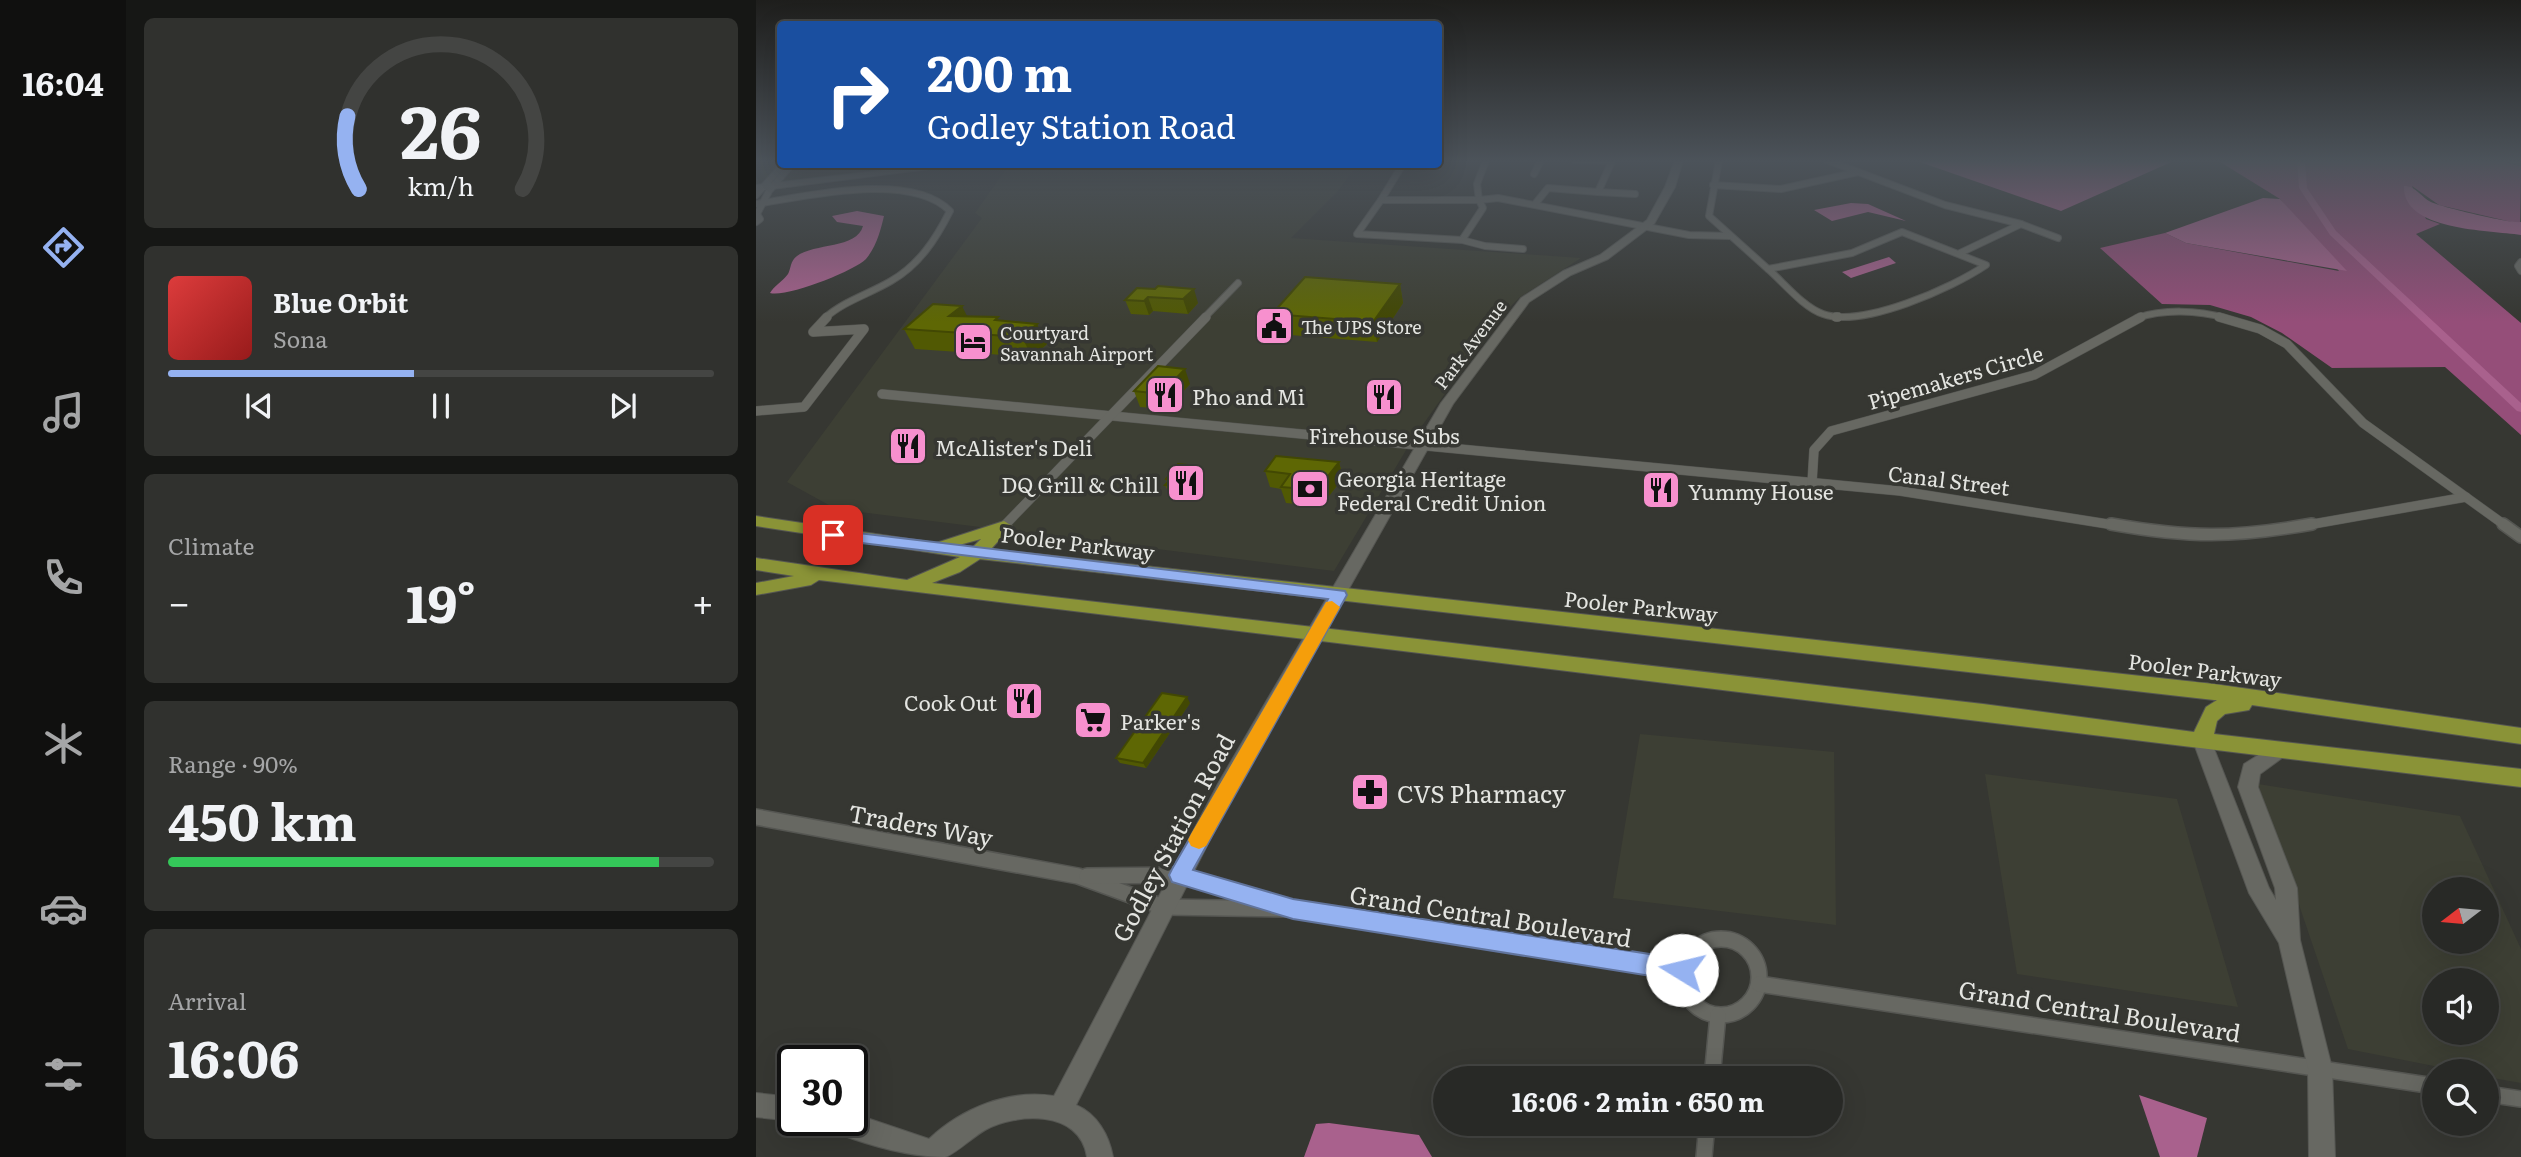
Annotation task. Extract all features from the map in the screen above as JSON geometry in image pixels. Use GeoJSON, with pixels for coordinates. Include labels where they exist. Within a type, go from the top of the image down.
{"type":"FeatureCollection","features":[{"type":"Feature","properties":{"kind":"main road","name":"Pooler Parkway"},"geometry":{"type":"LineString","coordinates":[[756,521],[916,546],[2200,691],[2521,736]]}},
{"type":"Feature","properties":{"kind":"main road"},"geometry":{"type":"LineString","coordinates":[[916,546],[961,541],[1004,526]]}},
{"type":"Feature","properties":{"kind":"main road"},"geometry":{"type":"LineString","coordinates":[[904,585],[956,570],[979,553],[1004,526]]}},
{"type":"Feature","properties":{"kind":"main road"},"geometry":{"type":"LineString","coordinates":[[1004,526],[1004,545],[1030,559]]}},
{"type":"Feature","properties":{"kind":"main road"},"geometry":{"type":"LineString","coordinates":[[756,564],[840,578],[2521,778]]}},
{"type":"Feature","properties":{"kind":"main road"},"geometry":{"type":"LineString","coordinates":[[756,589],[781,582],[840,578]]}},
{"type":"Feature","properties":{"kind":"main road"},"geometry":{"type":"LineString","coordinates":[[2202,741],[2206,719],[2217,706],[2230,703],[2428,730],[2447,725]]}},
{"type":"Feature","properties":{"kind":"street"},"geometry":{"type":"LineString","coordinates":[[756,214],[760,219],[756,222]]}},
{"type":"Feature","properties":{"kind":"street"},"geometry":{"type":"LineString","coordinates":[[756,411],[804,407],[864,329],[813,332],[835,308],[902,274],[913,265],[948,214]]}},
{"type":"Feature","properties":{"kind":"street"},"geometry":{"type":"LineString","coordinates":[[1371,214],[1357,234],[1462,240],[1485,246],[1523,248]]}},
{"type":"Feature","properties":{"kind":"street"},"geometry":{"type":"LineString","coordinates":[[1462,240],[1479,214]]}},
{"type":"Feature","properties":{"kind":"street"},"geometry":{"type":"LineString","coordinates":[[1593,214],[1702,236],[1730,236]]}},
{"type":"Feature","properties":{"kind":"street"},"geometry":{"type":"LineString","coordinates":[[1610,214],[1649,224],[1698,230],[1721,228]]}},
{"type":"Feature","properties":{"kind":"street","name":"Park Avenue"},"geometry":{"type":"LineString","coordinates":[[1339,595],[1447,403],[1525,300],[1567,273],[1604,257],[1649,224],[1655,214]]}},
{"type":"Feature","properties":{"kind":"street"},"geometry":{"type":"LineString","coordinates":[[1708,214],[1721,228],[1818,312],[1843,317],[1916,301],[1986,265],[1902,232],[1852,253],[1769,269]]}},
{"type":"Feature","properties":{"kind":"street"},"geometry":{"type":"LineString","coordinates":[[1981,214],[2021,224],[2058,238]]}},
{"type":"Feature","properties":{"kind":"street"},"geometry":{"type":"LineString","coordinates":[[1960,253],[2021,224]]}},
{"type":"Feature","properties":{"kind":"street"},"geometry":{"type":"LineString","coordinates":[[2521,262],[2518,268],[2521,271]]}},
{"type":"Feature","properties":{"kind":"street"},"geometry":{"type":"LineString","coordinates":[[1004,526],[1238,283]]}},
{"type":"Feature","properties":{"kind":"street","name":"Pipemakers Circle"},"geometry":{"type":"LineString","coordinates":[[1812,483],[1814,450],[1830,431],[2034,375],[2131,320],[2169,312],[2226,318],[2276,336],[2299,354],[2336,398],[2363,423],[2521,537]]}},
{"type":"Feature","properties":{"kind":"street","name":"Canal Street"},"geometry":{"type":"LineString","coordinates":[[882,394],[1812,483],[1985,502],[2166,534],[2212,537],[2257,534],[2466,497]]}},
{"type":"Feature","properties":{"kind":"street","name":"Godley Station Road"},"geometry":{"type":"LineString","coordinates":[[1061,1108],[1180,875],[1339,595]]}},
{"type":"Feature","properties":{"kind":"street"},"geometry":{"type":"LineString","coordinates":[[2202,741],[2260,893],[2289,940]]}},
{"type":"Feature","properties":{"kind":"street"},"geometry":{"type":"LineString","coordinates":[[2279,750],[2251,770],[2248,787],[2286,888],[2289,940],[2320,1068],[2322,1157]]}},
{"type":"Feature","properties":{"kind":"street","name":"Traders Way"},"geometry":{"type":"LineString","coordinates":[[756,817],[1078,876],[1163,907]]}},
{"type":"Feature","properties":{"kind":"street","name":"Traders Way"},"geometry":{"type":"LineString","coordinates":[[1078,876],[1180,875]]}},
{"type":"Feature","properties":{"kind":"street","name":"Grand Central Boulevard"},"geometry":{"type":"LineString","coordinates":[[1180,875],[1293,909],[1682,970]]}},
{"type":"Feature","properties":{"kind":"street","name":"Grand Central Boulevard"},"geometry":{"type":"LineString","coordinates":[[1163,907],[1293,909]]}},
{"type":"Feature","properties":{"kind":"street"},"geometry":{"type":"LineString","coordinates":[[1724,940],[1746,950],[1759,972],[1759,984],[1750,1004],[1730,1015],[1718,1015],[1695,1004],[1687,994],[1682,970],[1685,959],[1701,943],[1724,940]]}},
{"type":"Feature","properties":{"kind":"street","name":"Grand Central Boulevard"},"geometry":{"type":"LineString","coordinates":[[1759,984],[2422,1084]]}},
{"type":"Feature","properties":{"kind":"street"},"geometry":{"type":"LineString","coordinates":[[1713,1066],[1718,1015]]}},
{"type":"Feature","properties":{"kind":"street"},"geometry":{"type":"LineString","coordinates":[[2499,1096],[2521,1099]]}},
{"type":"Feature","properties":{"kind":"street"},"geometry":{"type":"LineString","coordinates":[[756,1105],[777,1107]]}},
{"type":"Feature","properties":{"kind":"street"},"geometry":{"type":"LineString","coordinates":[[868,1132],[930,1155],[965,1128],[999,1111],[1032,1105],[1061,1108],[1085,1124],[1100,1157]]}},
{"type":"Feature","properties":{"kind":"street"},"geometry":{"type":"LineString","coordinates":[[1704,1157],[1706,1136]]}},
{"type":"Feature","properties":{"kind":"shaded area"},"geometry":{"type":"Polygon","coordinates":[[[976,214],[1315,214],[1291,238],[1581,258],[1519,298],[1498,319],[1412,440],[1334,571],[836,509],[787,482],[982,218],[976,214]]]}},
{"type":"Feature","properties":{"kind":"shaded area"},"geometry":{"type":"Polygon","coordinates":[[[1821,214],[1860,214],[1832,221],[1821,214]]]}},
{"type":"Feature","properties":{"kind":"shaded area"},"geometry":{"type":"Polygon","coordinates":[[[1876,214],[1890,214],[1906,221],[1876,214]]]}},
{"type":"Feature","properties":{"kind":"shaded area"},"geometry":{"type":"Polygon","coordinates":[[[2218,214],[2294,214],[2347,271],[2186,243],[2165,233],[2218,214]]]}},
{"type":"Feature","properties":{"kind":"shaded area"},"geometry":{"type":"Polygon","coordinates":[[[2292,214],[2424,214],[2426,219],[2440,224],[2416,234],[2521,323],[2521,435],[2445,367],[2332,368],[2282,333],[2251,317],[2210,305],[2162,304],[2100,248],[2165,233],[2186,243],[2339,271],[2292,214]]]}},
{"type":"Feature","properties":{"kind":"shaded area"},"geometry":{"type":"Polygon","coordinates":[[[2421,214],[2474,214],[2521,222],[2521,235],[2469,229],[2432,220],[2421,214]]]}},
{"type":"Feature","properties":{"kind":"shaded area"},"geometry":{"type":"Polygon","coordinates":[[[2477,214],[2520,214],[2520,224],[2477,214]]]}},
{"type":"Feature","properties":{"kind":"shaded area"},"geometry":{"type":"Polygon","coordinates":[[[832,216],[884,216],[876,243],[866,259],[820,282],[790,291],[770,293],[788,274],[797,256],[853,239],[863,226],[837,222],[832,216]]]}},
{"type":"Feature","properties":{"kind":"shaded area"},"geometry":{"type":"Polygon","coordinates":[[[1889,257],[1896,263],[1851,278],[1842,272],[1889,257]]]}},
{"type":"Feature","properties":{"kind":"shaded area"},"geometry":{"type":"Polygon","coordinates":[[[1640,734],[1834,752],[1836,925],[1613,898],[1640,734]]]}},
{"type":"Feature","properties":{"kind":"shaded area"},"geometry":{"type":"Polygon","coordinates":[[[1985,774],[2177,799],[2238,1007],[2017,974],[1985,774]]]}},
{"type":"Feature","properties":{"kind":"shaded area"},"geometry":{"type":"Polygon","coordinates":[[[2258,784],[2460,816],[2488,877],[2422,877],[2422,954],[2499,954],[2499,901],[2521,949],[2521,1083],[2499,1079],[2499,1059],[2422,1059],[2422,1064],[2348,1049],[2258,784]]]}},
{"type":"Feature","properties":{"kind":"shaded area"},"geometry":{"type":"Polygon","coordinates":[[[2139,1095],[2207,1118],[2197,1157],[2160,1157],[2139,1095]]]}},
{"type":"Feature","properties":{"kind":"shaded area"},"geometry":{"type":"Polygon","coordinates":[[[1329,1123],[1419,1135],[1432,1157],[1304,1157],[1316,1124],[1329,1123]]]}},
{"type":"Feature","properties":{"kind":"building"},"geometry":{"type":"Polygon","coordinates":[[[1305,277],[1400,284],[1373,322],[1272,314],[1305,277]]]}},
{"type":"Feature","properties":{"kind":"building"},"geometry":{"type":"Polygon","coordinates":[[[1158,286],[1194,289],[1183,299],[1148,297],[1144,301],[1125,300],[1137,288],[1155,289],[1158,286]]]}},
{"type":"Feature","properties":{"kind":"building"},"geometry":{"type":"Polygon","coordinates":[[[933,304],[962,306],[949,316],[998,317],[995,320],[1037,324],[1022,337],[904,329],[933,304]]]}},
{"type":"Feature","properties":{"kind":"building"},"geometry":{"type":"Polygon","coordinates":[[[1158,366],[1185,369],[1161,394],[1134,391],[1158,366]]]}},
{"type":"Feature","properties":{"kind":"building"},"geometry":{"type":"Polygon","coordinates":[[[1276,456],[1339,462],[1317,490],[1281,487],[1290,474],[1265,471],[1276,456]]]}},
{"type":"Feature","properties":{"kind":"building"},"geometry":{"type":"Polygon","coordinates":[[[1178,464],[1198,466],[1182,487],[1165,485],[1170,480],[1166,479],[1178,464]]]}},
{"type":"Feature","properties":{"kind":"building","name":"Parker's"},"geometry":{"type":"Polygon","coordinates":[[[1162,693],[1187,697],[1143,763],[1116,758],[1162,693]]]}},
{"type":"Feature","properties":{"kind":"waterway"},"geometry":{"type":"LineString","coordinates":[[2320,214],[2333,233],[2521,409]]}},
{"type":"Feature","properties":{"kind":"slow traffic"},"geometry":{"type":"LineString","coordinates":[[1199,840],[1226,788],[1332,607]]}},
{"type":"Feature","properties":{"kind":"place","name":"The UPS Store"},"geometry":{"type":"Point","coordinates":[1274,326]}},
{"type":"Feature","properties":{"kind":"place","name":"Courtyard Savannah Airport"},"geometry":{"type":"Point","coordinates":[973,342]}},
{"type":"Feature","properties":{"kind":"place","name":"Pho and Mi"},"geometry":{"type":"Point","coordinates":[1165,395]}},
{"type":"Feature","properties":{"kind":"place","name":"Firehouse Subs"},"geometry":{"type":"Point","coordinates":[1384,397]}},
{"type":"Feature","properties":{"kind":"place","name":"McAlister's Deli"},"geometry":{"type":"Point","coordinates":[908,446]}},
{"type":"Feature","properties":{"kind":"place","name":"DQ Grill & Chill"},"geometry":{"type":"Point","coordinates":[1186,483]}},
{"type":"Feature","properties":{"kind":"place","name":"Georgia Heritage Federal Credit Union"},"geometry":{"type":"Point","coordinates":[1310,489]}},
{"type":"Feature","properties":{"kind":"place","name":"Yummy House"},"geometry":{"type":"Point","coordinates":[1661,490]}},
{"type":"Feature","properties":{"kind":"place","name":"Cook Out"},"geometry":{"type":"Point","coordinates":[1024,701]}},
{"type":"Feature","properties":{"kind":"place","name":"Parker's"},"geometry":{"type":"Point","coordinates":[1093,720]}},
{"type":"Feature","properties":{"kind":"place","name":"CVS Pharmacy"},"geometry":{"type":"Point","coordinates":[1370,792]}},
{"type":"Feature","properties":{"kind":"route"},"geometry":{"type":"LineString","coordinates":[[833,535],[1339,595],[1226,788],[1180,875],[1293,909],[1682,970]]}}]}
